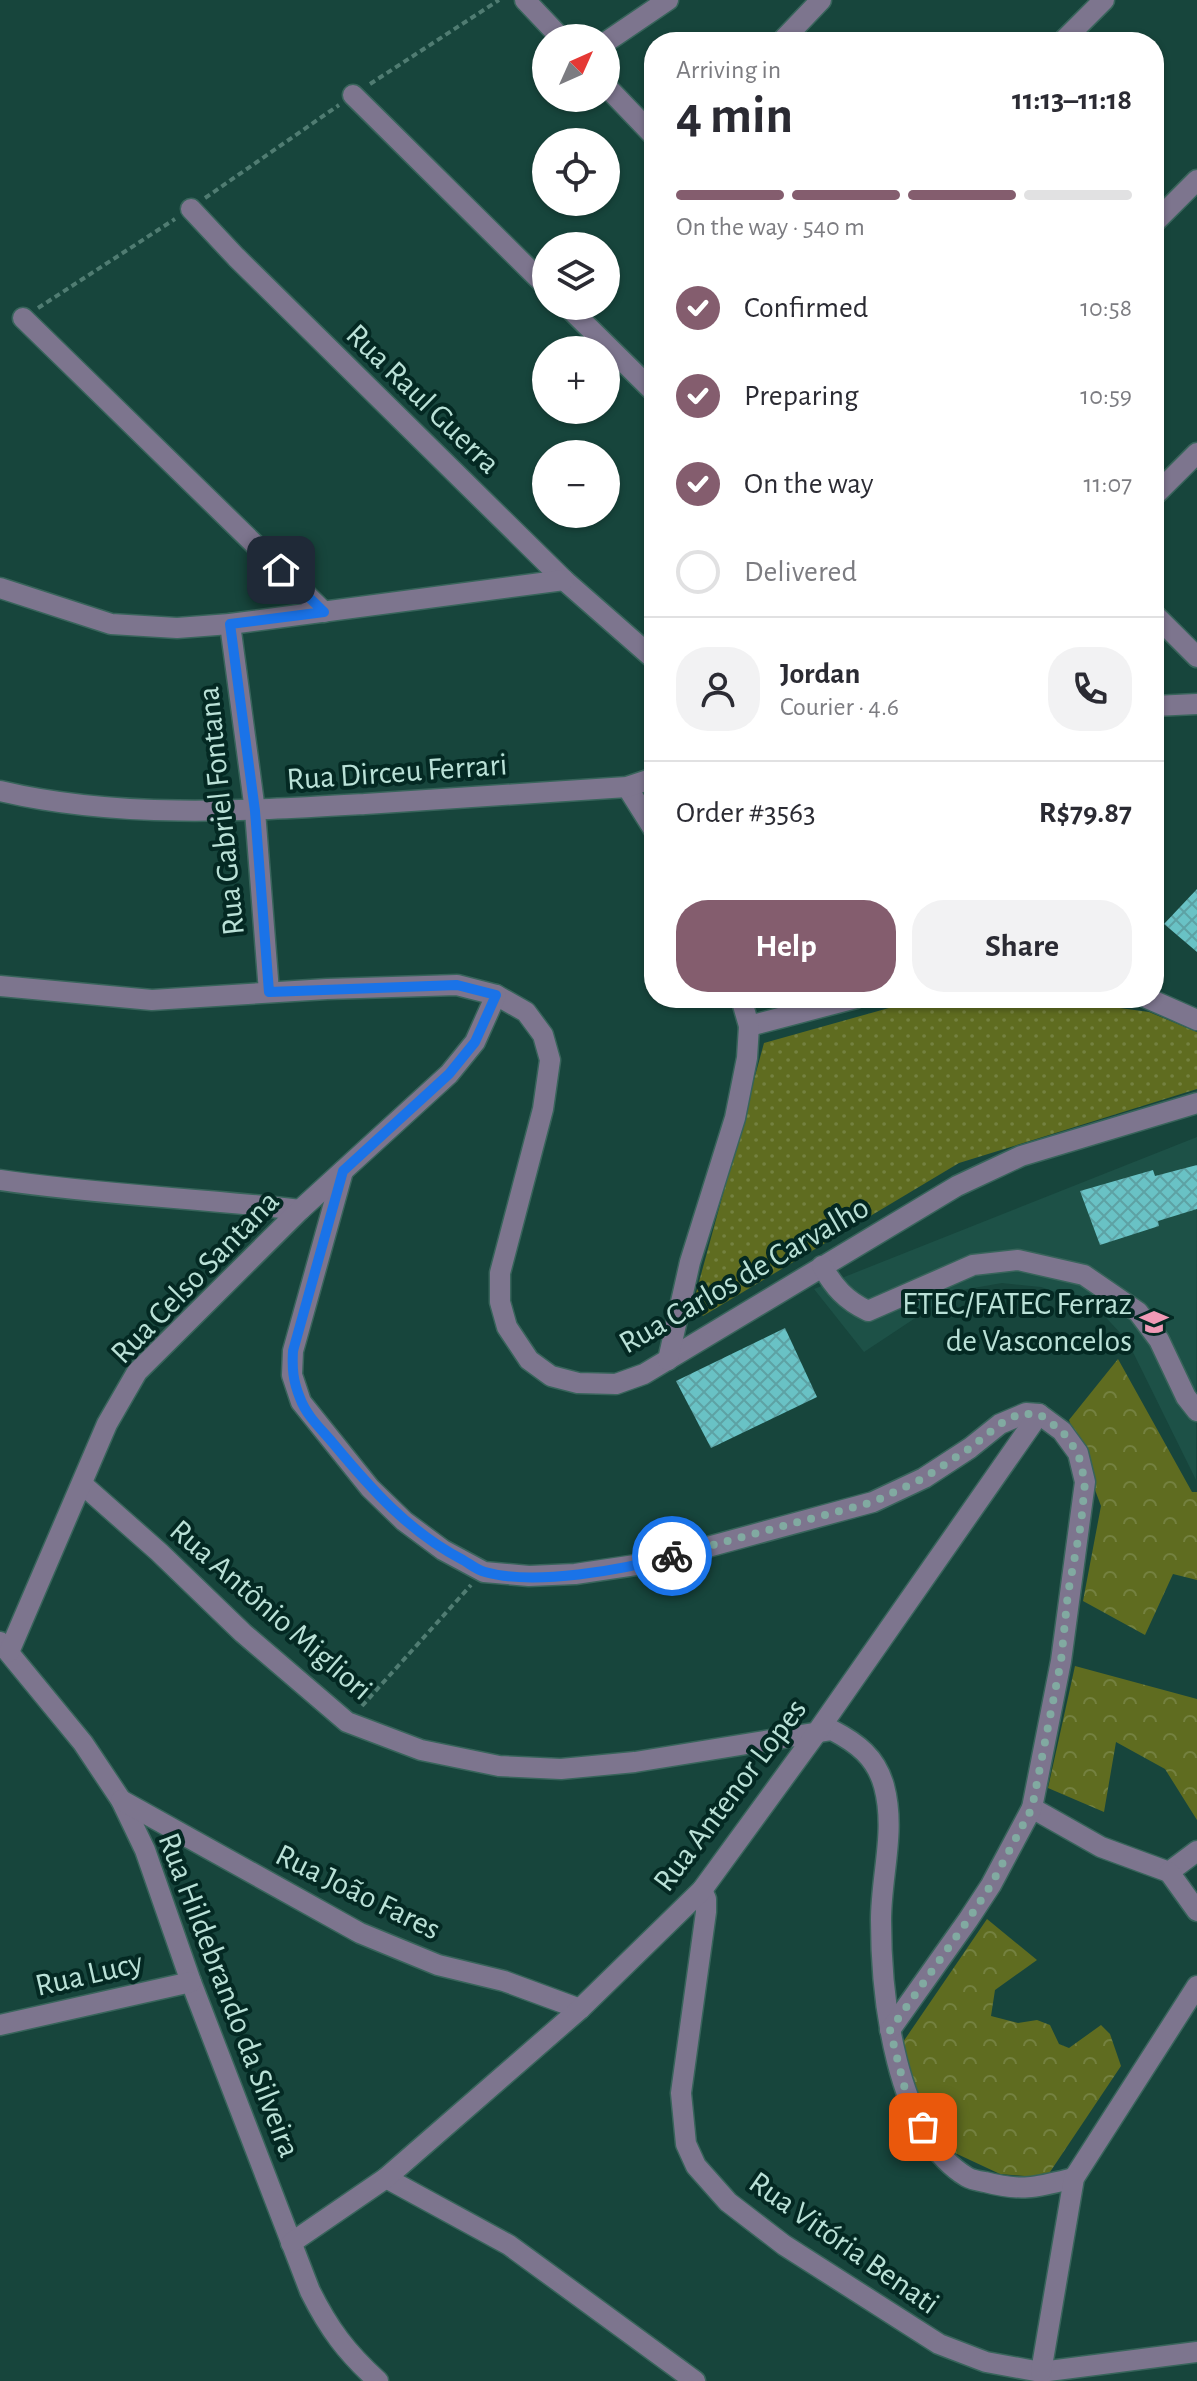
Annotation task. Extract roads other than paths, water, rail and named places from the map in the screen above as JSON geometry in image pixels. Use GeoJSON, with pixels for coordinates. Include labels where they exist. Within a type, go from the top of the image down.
{"type":"FeatureCollection","features":[{"type":"Feature","properties":{"kind":"street"},"geometry":{"type":"LineString","coordinates":[[525,0],[548,24]]}},
{"type":"Feature","properties":{"kind":"street"},"geometry":{"type":"LineString","coordinates":[[620,33],[668,0]]}},
{"type":"Feature","properties":{"kind":"street"},"geometry":{"type":"LineString","coordinates":[[791,32],[821,0]]}},
{"type":"Feature","properties":{"kind":"street"},"geometry":{"type":"LineString","coordinates":[[1072,32],[1104,0]]}},
{"type":"Feature","properties":{"kind":"street"},"geometry":{"type":"LineString","coordinates":[[353,95],[532,272]]}},
{"type":"Feature","properties":{"kind":"street"},"geometry":{"type":"LineString","coordinates":[[620,101],[644,126]]}},
{"type":"Feature","properties":{"kind":"street"},"geometry":{"type":"LineString","coordinates":[[1164,213],[1197,180]]}},
{"type":"Feature","properties":{"kind":"street","name":"Rua Raul Guerra"},"geometry":{"type":"LineString","coordinates":[[191,209],[564,580],[644,650]]}},
{"type":"Feature","properties":{"kind":"street"},"geometry":{"type":"LineString","coordinates":[[23,318],[324,612]]}},
{"type":"Feature","properties":{"kind":"street"},"geometry":{"type":"LineString","coordinates":[[581,320],[644,382]]}},
{"type":"Feature","properties":{"kind":"street"},"geometry":{"type":"LineString","coordinates":[[1164,486],[1197,453]]}},
{"type":"Feature","properties":{"kind":"street"},"geometry":{"type":"LineString","coordinates":[[0,588],[111,624],[177,628],[230,624],[564,580]]}},
{"type":"Feature","properties":{"kind":"street","name":"Rua Gabriel Fontana"},"geometry":{"type":"LineString","coordinates":[[230,624],[255,811],[269,992]]}},
{"type":"Feature","properties":{"kind":"street"},"geometry":{"type":"LineString","coordinates":[[1164,624],[1197,657]]}},
{"type":"Feature","properties":{"kind":"street"},"geometry":{"type":"LineString","coordinates":[[1164,706],[1197,704]]}},
{"type":"Feature","properties":{"kind":"street","name":"Rua Dirceu Ferrari"},"geometry":{"type":"LineString","coordinates":[[0,791],[35,799],[129,808],[255,811],[627,787],[644,781]]}},
{"type":"Feature","properties":{"kind":"street"},"geometry":{"type":"LineString","coordinates":[[627,787],[644,814]]}},
{"type":"Feature","properties":{"kind":"street"},"geometry":{"type":"LineString","coordinates":[[0,986],[152,1000],[457,985],[496,995]]}},
{"type":"Feature","properties":{"kind":"street","name":"Rua Carlos de Carvalho"},"geometry":{"type":"LineString","coordinates":[[496,995],[526,1012],[543,1035],[550,1060],[543,1109],[500,1273],[500,1302],[507,1327],[529,1360],[551,1376],[578,1383],[616,1384],[644,1374],[957,1186],[1021,1156],[1197,1103]]}},
{"type":"Feature","properties":{"kind":"street","name":"Rua Celso Santana"},"geometry":{"type":"LineString","coordinates":[[5,1647],[107,1424],[137,1372],[300,1210],[449,1074],[475,1042],[496,995]]}},
{"type":"Feature","properties":{"kind":"street"},"geometry":{"type":"LineString","coordinates":[[1164,1005],[1197,1020]]}},
{"type":"Feature","properties":{"kind":"street"},"geometry":{"type":"LineString","coordinates":[[668,1360],[690,1262],[735,1118],[747,1058],[749,1026],[744,1008]]}},
{"type":"Feature","properties":{"kind":"street"},"geometry":{"type":"LineString","coordinates":[[749,1026],[818,1008]]}},
{"type":"Feature","properties":{"kind":"street"},"geometry":{"type":"LineString","coordinates":[[343,1171],[293,1351],[292,1375],[301,1402],[370,1488],[404,1521],[443,1550],[484,1572],[529,1576],[575,1574],[649,1563],[873,1502],[924,1478],[1014,1416],[1026,1413],[1039,1414],[1062,1431],[1078,1453],[1085,1482],[1081,1524],[1068,1593],[1061,1661],[1032,1808],[991,1885],[890,2030]]}},
{"type":"Feature","properties":{"kind":"street"},"geometry":{"type":"LineString","coordinates":[[0,1180],[73,1191],[199,1198],[300,1210]]}},
{"type":"Feature","properties":{"kind":"street"},"geometry":{"type":"LineString","coordinates":[[822,1266],[834,1287],[850,1303],[868,1311],[973,1265],[1018,1260],[1084,1275],[1138,1312],[1159,1340],[1186,1397],[1197,1411]]}},
{"type":"Feature","properties":{"kind":"street","name":"Rua Antenor Lopes"},"geometry":{"type":"LineString","coordinates":[[291,2243],[386,2178],[580,2009],[702,1890],[815,1735],[1039,1414]]}},
{"type":"Feature","properties":{"kind":"street","name":"Rua Antônio Migliori"},"geometry":{"type":"LineString","coordinates":[[82,1484],[243,1633],[347,1722],[421,1750],[499,1766],[561,1769],[635,1762],[832,1730],[856,1743],[872,1759],[884,1786],[889,1844],[881,1916],[882,1967],[890,2030],[909,2105],[936,2149],[968,2178],[1028,2189],[1074,2178]]}},
{"type":"Feature","properties":{"kind":"street","name":"Rua Hildebrando da Silveira"},"geometry":{"type":"LineString","coordinates":[[5,1647],[83,1743],[121,1800],[145,1850],[191,1982],[291,2243],[329,2328],[352,2357],[378,2381]]}},
{"type":"Feature","properties":{"kind":"street","name":"Rua João Fares"},"geometry":{"type":"LineString","coordinates":[[121,1800],[360,1933],[438,1965],[504,1981],[580,2009]]}},
{"type":"Feature","properties":{"kind":"street"},"geometry":{"type":"LineString","coordinates":[[1032,1808],[1101,1847],[1169,1872],[1197,1911]]}},
{"type":"Feature","properties":{"kind":"street"},"geometry":{"type":"LineString","coordinates":[[1169,1872],[1197,1851]]}},
{"type":"Feature","properties":{"kind":"street","name":"Rua Vitória Benati"},"geometry":{"type":"LineString","coordinates":[[702,1890],[706,1912],[681,2093],[686,2144],[696,2166],[728,2202],[784,2245],[939,2344],[986,2362],[1041,2372],[1197,2352]]}},
{"type":"Feature","properties":{"kind":"street","name":"Rua Lucy"},"geometry":{"type":"LineString","coordinates":[[0,2025],[191,1982]]}},
{"type":"Feature","properties":{"kind":"street"},"geometry":{"type":"LineString","coordinates":[[1041,2372],[1074,2178],[1197,1986]]}},
{"type":"Feature","properties":{"kind":"street"},"geometry":{"type":"LineString","coordinates":[[386,2178],[509,2245],[695,2381]]}},
{"type":"Feature","properties":{"kind":"place","name":"ETEC/FATEC Ferraz de Vasconcelos"},"geometry":{"type":"Point","coordinates":[1154,1322]}}]}
